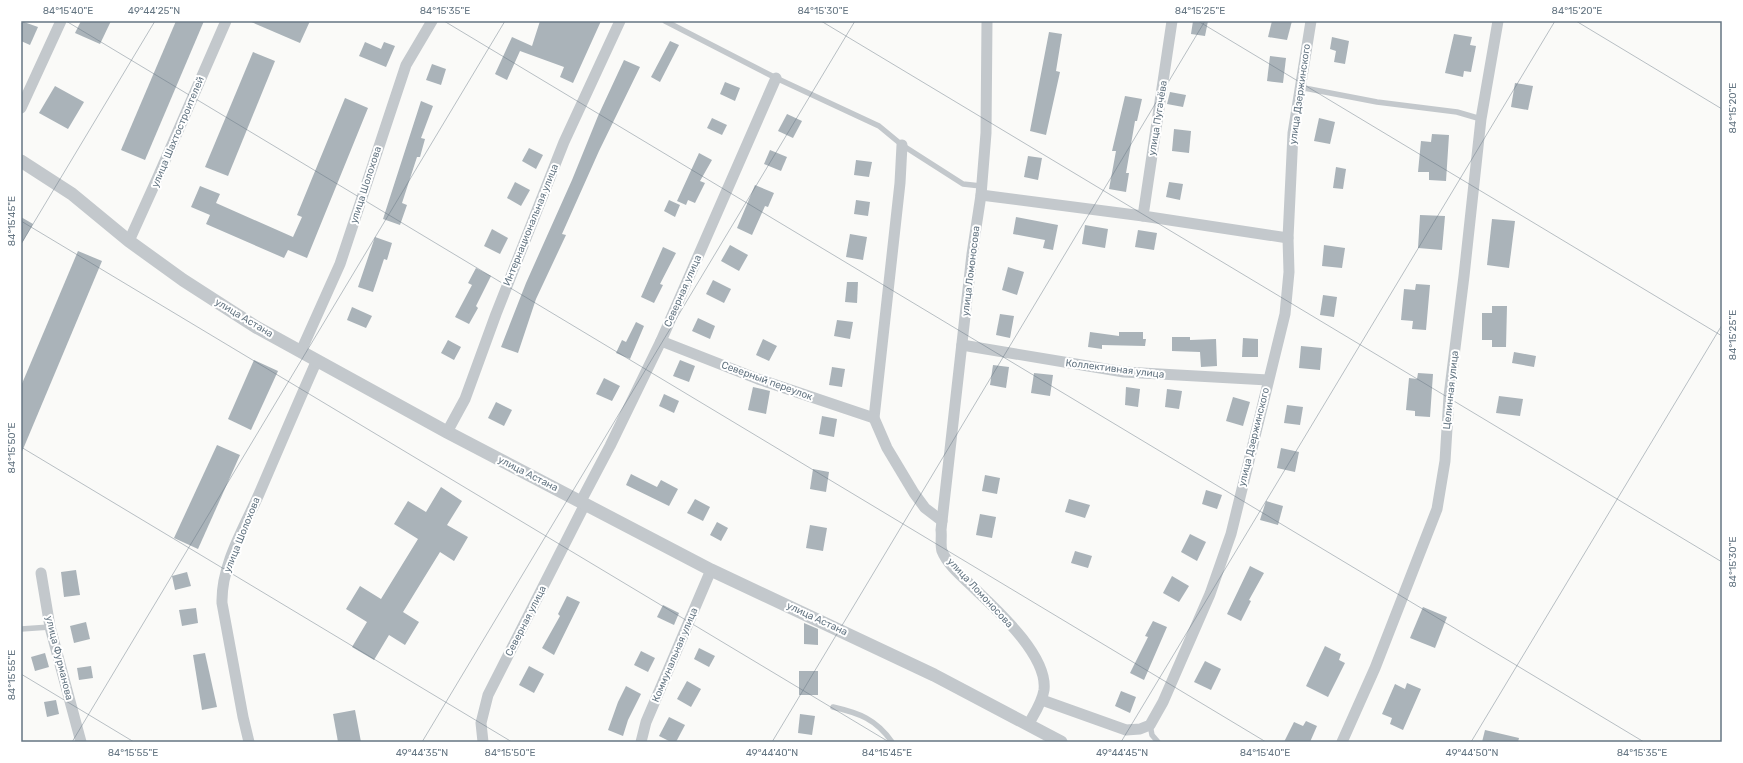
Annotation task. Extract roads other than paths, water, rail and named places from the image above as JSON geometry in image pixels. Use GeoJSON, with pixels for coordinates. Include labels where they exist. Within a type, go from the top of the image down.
{"type":"FeatureCollection","features":[{"type":"Feature","properties":{"kind":"street"},"geometry":{"type":"LineString","coordinates":[[21,108],[60,21]]}},
{"type":"Feature","properties":{"kind":"street","name":"улица Шахтостроителей"},"geometry":{"type":"LineString","coordinates":[[128,241],[158,179],[226,21]]}},
{"type":"Feature","properties":{"kind":"street","name":"улица Шолохова"},"geometry":{"type":"LineString","coordinates":[[301,351],[340,264],[406,65],[432,21]]}},
{"type":"Feature","properties":{"kind":"street","name":"Интернациональная улица"},"geometry":{"type":"LineString","coordinates":[[446,432],[465,399],[496,314],[564,142],[620,21]]}},
{"type":"Feature","properties":{"kind":"street","name":"улица Ломоносова"},"geometry":{"type":"LineString","coordinates":[[987,21],[986,133],[981,191],[972,254],[942,521],[942,550],[950,564],[1002,614],[1031,649],[1041,669],[1044,688],[1042,700],[1028,725]]}},
{"type":"Feature","properties":{"kind":"street","name":"улица Пугачёва"},"geometry":{"type":"LineString","coordinates":[[1143,216],[1172,21]]}},
{"type":"Feature","properties":{"kind":"street","name":"улица Дзержинского"},"geometry":{"type":"LineString","coordinates":[[1150,725],[1163,702],[1188,647],[1231,534],[1285,314],[1289,272],[1288,238],[1293,132],[1311,21]]}},
{"type":"Feature","properties":{"kind":"street","name":"Целинная улица"},"geometry":{"type":"LineString","coordinates":[[1342,742],[1375,668],[1437,509],[1445,461],[1449,396],[1481,119],[1498,21]]}},
{"type":"Feature","properties":{"kind":"street","name":"Северная улица"},"geometry":{"type":"LineString","coordinates":[[483,742],[481,723],[488,695],[661,341],[776,78]]}},
{"type":"Feature","properties":{"kind":"street"},"geometry":{"type":"LineString","coordinates":[[902,145],[900,182],[874,418],[887,448],[914,493],[925,508],[942,521]]}},
{"type":"Feature","properties":{"kind":"street","name":"улица Астана"},"geometry":{"type":"LineString","coordinates":[[21,161],[78,198],[128,241],[183,280],[256,327],[446,432],[712,570],[934,675],[1059,742]]}},
{"type":"Feature","properties":{"kind":"street"},"geometry":{"type":"LineString","coordinates":[[981,191],[1288,238]]}},
{"type":"Feature","properties":{"kind":"street","name":"Северный переулок"},"geometry":{"type":"LineString","coordinates":[[661,341],[758,379],[874,418]]}},
{"type":"Feature","properties":{"kind":"street","name":"Коллективная улица"},"geometry":{"type":"LineString","coordinates":[[962,345],[1124,372],[1268,380]]}},
{"type":"Feature","properties":{"kind":"street","name":"улица Шолохова"},"geometry":{"type":"LineString","coordinates":[[249,742],[222,603],[222,590],[227,569],[237,544],[317,360]]}},
{"type":"Feature","properties":{"kind":"street","name":"Коммунальная улица"},"geometry":{"type":"LineString","coordinates":[[641,742],[646,722],[712,570]]}},
{"type":"Feature","properties":{"kind":"street","name":"улица Фурманова"},"geometry":{"type":"LineString","coordinates":[[41,573],[50,627],[81,742]]}},
{"type":"Feature","properties":{"kind":"street"},"geometry":{"type":"LineString","coordinates":[[1042,700],[1126,730],[1140,729],[1150,725]]}},
{"type":"Feature","properties":{"kind":"lane"},"geometry":{"type":"LineString","coordinates":[[665,21],[776,78],[879,126],[902,145],[963,184],[981,191]]}},
{"type":"Feature","properties":{"kind":"lane"},"geometry":{"type":"LineString","coordinates":[[1300,87],[1377,102],[1457,112],[1481,119]]}},
{"type":"Feature","properties":{"kind":"lane"},"geometry":{"type":"LineString","coordinates":[[21,628],[50,627]]}},
{"type":"Feature","properties":{"kind":"lane"},"geometry":{"type":"LineString","coordinates":[[833,707],[856,712],[877,724],[892,742]]}},
{"type":"Feature","properties":{"kind":"lane"},"geometry":{"type":"LineString","coordinates":[[1150,725],[1152,735],[1158,742]]}}]}
